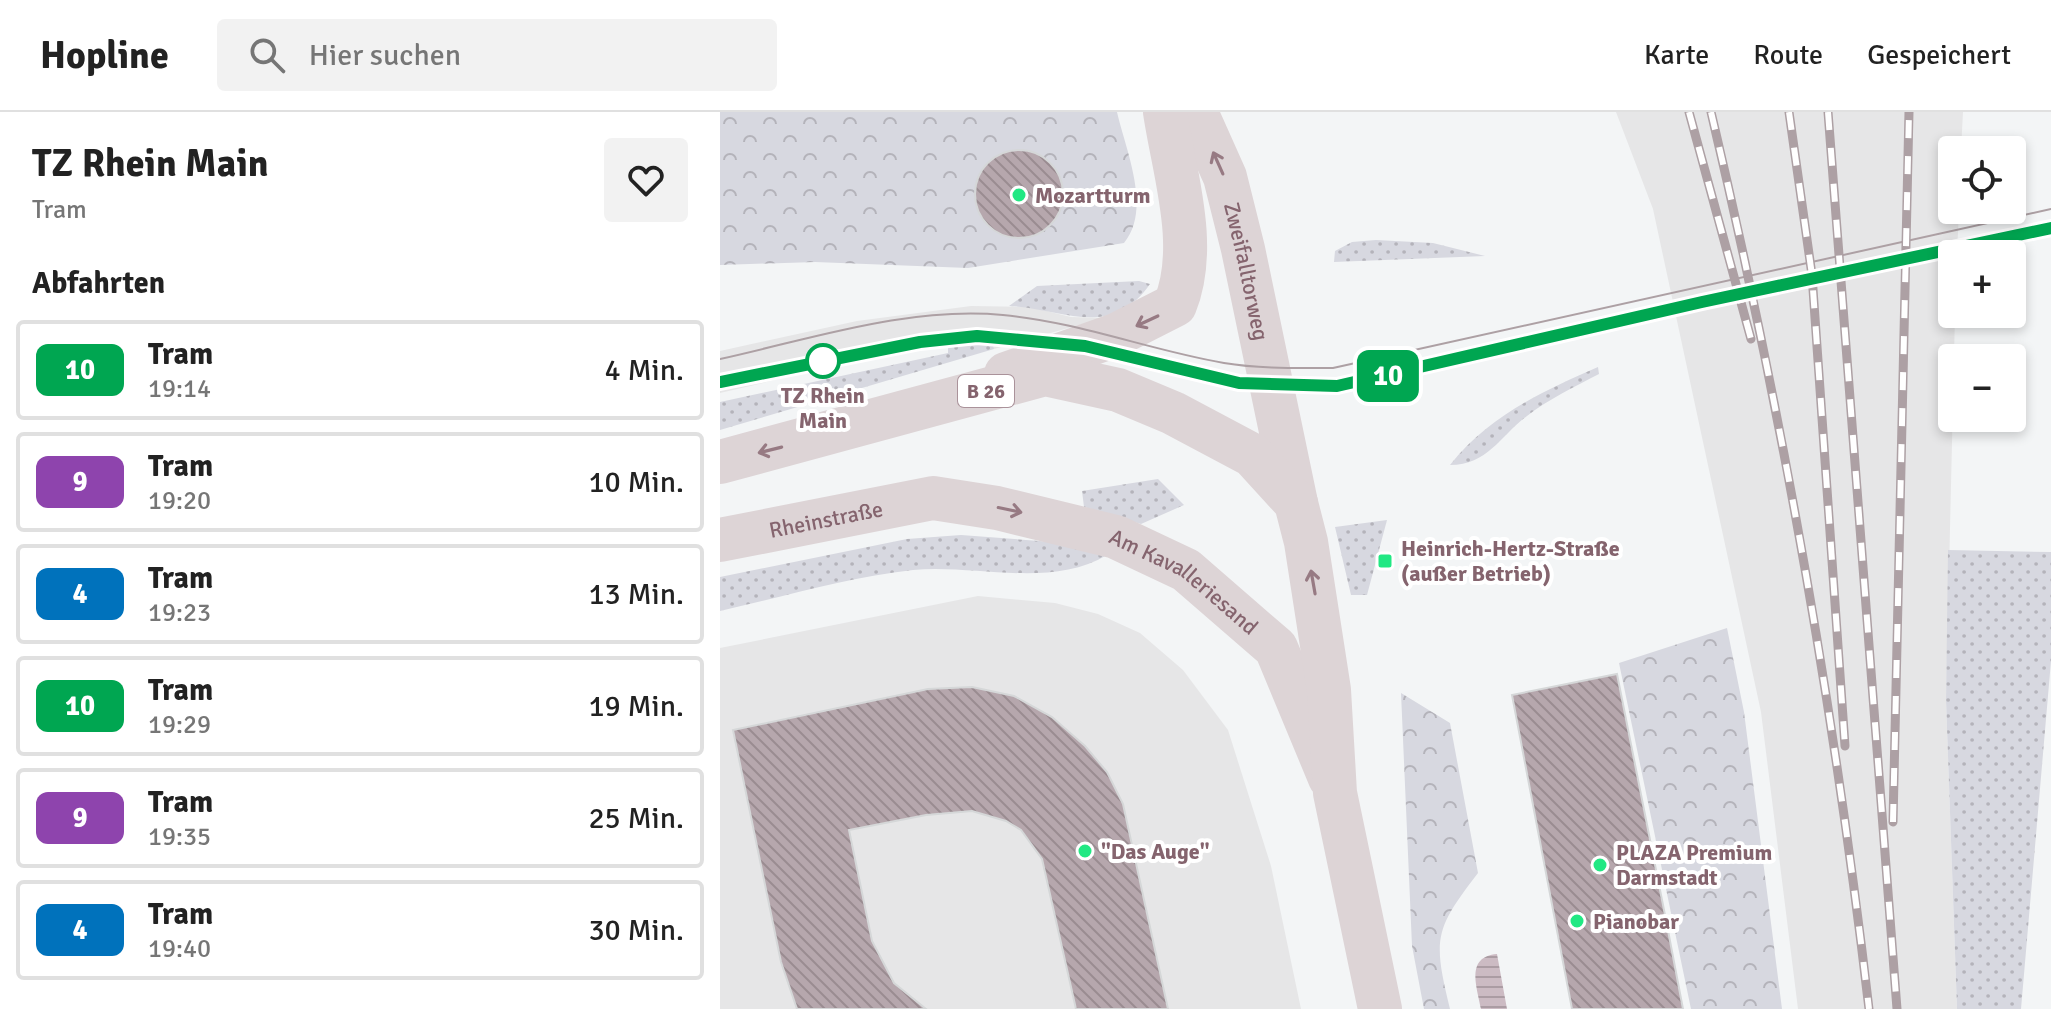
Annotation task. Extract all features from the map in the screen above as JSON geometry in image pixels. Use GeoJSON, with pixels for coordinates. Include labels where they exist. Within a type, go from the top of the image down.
{"type":"FeatureCollection","features":[{"type":"Feature","properties":{"kind":"main road"},"geometry":{"type":"LineString","coordinates":[[926,407],[1164,313],[1175,305],[1180,294],[1185,239],[1165,112]]}},
{"type":"Feature","properties":{"kind":"main road","name":"Zweifalltorweg"},"geometry":{"type":"LineString","coordinates":[[1196,112],[1225,177],[1282,434]]}},
{"type":"Feature","properties":{"kind":"main road","name":"Am Kavalleriesand"},"geometry":{"type":"LineString","coordinates":[[926,407],[1045,374],[1118,390],[1230,441],[1252,455],[1296,503]]}},
{"type":"Feature","properties":{"kind":"main road","name":"B 26"},"geometry":{"type":"LineString","coordinates":[[720,462],[926,407]]}},
{"type":"Feature","properties":{"kind":"main road","name":"Am Kavalleriesand"},"geometry":{"type":"LineString","coordinates":[[1282,434],[1306,542],[1325,659],[1335,793],[1380,1009]]}},
{"type":"Feature","properties":{"kind":"main road","name":"Am Kavalleriesand"},"geometry":{"type":"LineString","coordinates":[[933,498],[1058,520],[1116,537],[1186,570],[1276,648],[1316,739],[1335,793]]}},
{"type":"Feature","properties":{"kind":"main road","name":"Rheinstraße"},"geometry":{"type":"LineString","coordinates":[[720,540],[933,498]]}},
{"type":"Feature","properties":{"kind":"shaded area"},"geometry":{"type":"Polygon","coordinates":[[[1616,112],[1963,112],[1962,136],[1938,136],[1938,224],[1958,224],[1958,240],[1938,240],[1938,328],[1955,328],[1954,344],[1938,344],[1938,432],[1952,432],[1946,700],[1957,1009],[1798,1009],[1761,712],[1653,209],[1616,112]]]}},
{"type":"Feature","properties":{"kind":"shaded area"},"geometry":{"type":"Polygon","coordinates":[[[971,306],[1030,307],[1071,317],[1104,318],[994,349],[993,344],[894,352],[720,393],[720,351],[857,321],[971,306]]]}},
{"type":"Feature","properties":{"kind":"shaded area"},"geometry":{"type":"Polygon","coordinates":[[[978,596],[1055,603],[1098,614],[1140,633],[1183,670],[1228,730],[1271,866],[1301,1009],[720,1009],[720,648],[978,596]]]}},
{"type":"Feature","properties":{"kind":"shaded area"},"geometry":{"type":"Polygon","coordinates":[[[1497,954],[1507,1009],[1481,1009],[1476,982],[1477,967],[1487,956],[1497,954]]]}},
{"type":"Feature","properties":{"kind":"green space"},"geometry":{"type":"Polygon","coordinates":[[[720,112],[1117,112],[1131,162],[1136,214],[1124,243],[968,268],[815,262],[720,265],[720,112]]]}},
{"type":"Feature","properties":{"kind":"green space"},"geometry":{"type":"Polygon","coordinates":[[[1352,242],[1433,243],[1485,256],[1334,262],[1335,251],[1352,242]]]}},
{"type":"Feature","properties":{"kind":"green space"},"geometry":{"type":"Polygon","coordinates":[[[1139,281],[1150,284],[1135,301],[1119,312],[1102,317],[1009,306],[1037,286],[1139,281]]]}},
{"type":"Feature","properties":{"kind":"green space"},"geometry":{"type":"Polygon","coordinates":[[[993,344],[994,349],[720,430],[720,402],[948,353],[948,347],[993,344]]]}},
{"type":"Feature","properties":{"kind":"green space"},"geometry":{"type":"Polygon","coordinates":[[[1598,367],[1599,374],[1535,410],[1484,455],[1463,464],[1450,465],[1482,433],[1517,407],[1598,367]]]}},
{"type":"Feature","properties":{"kind":"green space"},"geometry":{"type":"Polygon","coordinates":[[[1158,479],[1184,505],[1141,524],[1084,507],[1082,491],[1158,479]]]}},
{"type":"Feature","properties":{"kind":"green space"},"geometry":{"type":"Polygon","coordinates":[[[1387,520],[1367,595],[1351,595],[1335,527],[1387,520]]]}},
{"type":"Feature","properties":{"kind":"green space"},"geometry":{"type":"Polygon","coordinates":[[[961,535],[1066,543],[1107,555],[1062,571],[1012,573],[937,569],[889,573],[720,611],[720,577],[907,539],[961,535]]]}},
{"type":"Feature","properties":{"kind":"green space"},"geometry":{"type":"Polygon","coordinates":[[[1948,550],[2051,552],[2051,661],[2021,1009],[1957,1009],[1946,700],[1948,550]]]}},
{"type":"Feature","properties":{"kind":"green space"},"geometry":{"type":"Polygon","coordinates":[[[1727,628],[1744,712],[1782,1009],[1691,1009],[1619,663],[1727,628]]]}},
{"type":"Feature","properties":{"kind":"green space"},"geometry":{"type":"Polygon","coordinates":[[[1401,693],[1450,723],[1478,873],[1453,908],[1441,936],[1441,966],[1450,1009],[1424,1009],[1412,946],[1401,693]]]}},
{"type":"Feature","properties":{"kind":"building","name":"Mozartturm"},"geometry":{"type":"Polygon","coordinates":[[[1019,150],[1036,154],[1050,163],[1059,177],[1063,194],[1059,211],[1050,225],[1036,234],[1019,238],[1002,234],[988,225],[979,211],[975,194],[979,177],[988,163],[1002,154],[1019,150]]]}},
{"type":"Feature","properties":{"kind":"building","name":"PLAZA Premium Darmstadt"},"geometry":{"type":"Polygon","coordinates":[[[1617,674],[1683,1009],[1572,1009],[1512,695],[1617,674]]]}},
{"type":"Feature","properties":{"kind":"building","name":"\"Das Auge\""},"geometry":{"type":"Polygon","coordinates":[[[972,687],[1014,696],[1052,717],[1085,746],[1107,772],[1123,804],[1168,1009],[1076,1009],[1042,859],[1021,830],[1006,821],[972,811],[926,815],[849,830],[872,941],[894,983],[926,1009],[797,1009],[781,962],[733,730],[928,689],[972,687]]]}},
{"type":"Feature","properties":{"kind":"tram line"},"geometry":{"type":"LineString","coordinates":[[720,359],[860,326],[968,313],[1059,324],[1224,363],[1333,368],[2051,209]]}},
{"type":"Feature","properties":{"kind":"tram line"},"geometry":{"type":"LineString","coordinates":[[720,382],[920,342],[977,336],[1085,346],[1239,383],[1337,386],[1702,302],[2051,228]]}},
{"type":"Feature","properties":{"kind":"tram line","name":"10"},"geometry":{"type":"LineString","coordinates":[[720,382],[920,342],[977,336],[1085,346],[1215,380],[1272,386],[1337,386],[1374,380],[1702,302],[2051,228]]}},
{"type":"Feature","properties":{"kind":"railway"},"geometry":{"type":"LineString","coordinates":[[1689,112],[1751,339]]}},
{"type":"Feature","properties":{"kind":"railway"},"geometry":{"type":"LineString","coordinates":[[1711,112],[1783,446],[1803,558],[1839,783],[1869,1009]]}},
{"type":"Feature","properties":{"kind":"railway"},"geometry":{"type":"LineString","coordinates":[[1789,112],[1812,275],[1845,746]]}},
{"type":"Feature","properties":{"kind":"railway"},"geometry":{"type":"LineString","coordinates":[[1828,112],[1897,1009]]}},
{"type":"Feature","properties":{"kind":"railway"},"geometry":{"type":"LineString","coordinates":[[1893,822],[1909,112]]}},
{"type":"Feature","properties":{"kind":"place","name":"Mozartturm"},"geometry":{"type":"Point","coordinates":[1019,195]}},
{"type":"Feature","properties":{"kind":"place","name":"TZ Rhein Main"},"geometry":{"type":"Point","coordinates":[823,361]}},
{"type":"Feature","properties":{"kind":"place","name":"Heinrich-Hertz-Straße (außer Betrieb)"},"geometry":{"type":"Point","coordinates":[1385,561]}},
{"type":"Feature","properties":{"kind":"place","name":"\"Das Auge\""},"geometry":{"type":"Point","coordinates":[1085,851]}},
{"type":"Feature","properties":{"kind":"place","name":"PLAZA Premium Darmstadt"},"geometry":{"type":"Point","coordinates":[1600,865]}},
{"type":"Feature","properties":{"kind":"place","name":"Pianobar"},"geometry":{"type":"Point","coordinates":[1577,921]}}]}
